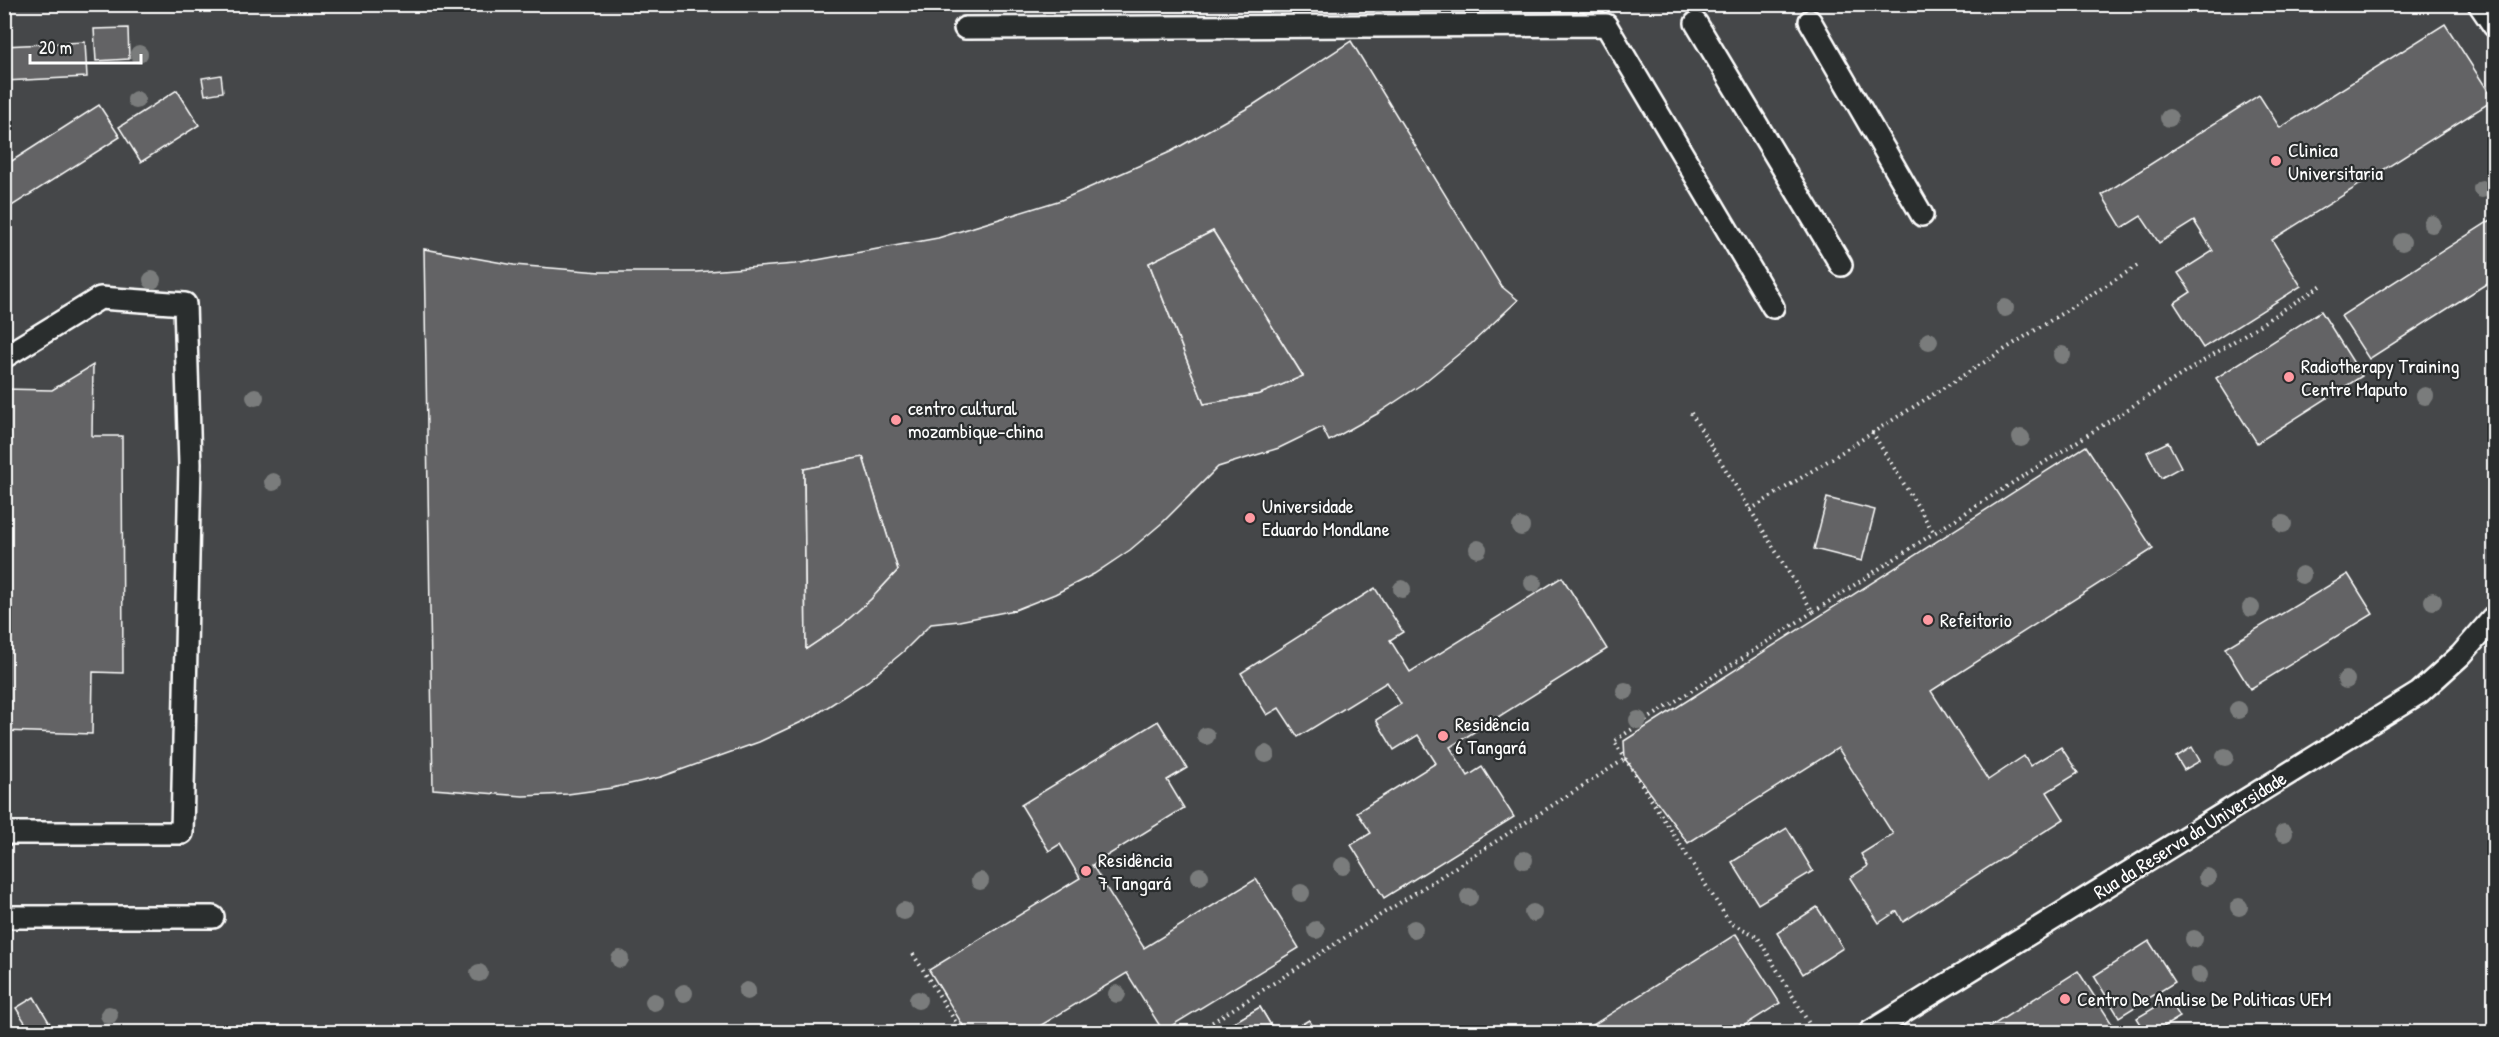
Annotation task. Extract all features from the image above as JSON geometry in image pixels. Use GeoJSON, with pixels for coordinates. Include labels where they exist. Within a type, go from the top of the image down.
{"type":"FeatureCollection","features":[{"type":"Feature","properties":{"kind":"lane"},"geometry":{"type":"LineString","coordinates":[[2479,4],[2494,26]]}},
{"type":"Feature","properties":{"kind":"lane"},"geometry":{"type":"LineString","coordinates":[[1810,21],[1922,215]]}},
{"type":"Feature","properties":{"kind":"lane"},"geometry":{"type":"LineString","coordinates":[[1696,23],[1841,265]]}},
{"type":"Feature","properties":{"kind":"lane"},"geometry":{"type":"LineString","coordinates":[[965,28],[1606,24],[1773,307]]}},
{"type":"Feature","properties":{"kind":"lane"},"geometry":{"type":"LineString","coordinates":[[4,357],[100,298],[185,304],[190,464],[182,833],[4,833]]}},
{"type":"Feature","properties":{"kind":"lane","name":"Rua da Reserva da Universidade"},"geometry":{"type":"LineString","coordinates":[[1870,1032],[2419,693],[2461,655],[2494,618]]}},
{"type":"Feature","properties":{"kind":"lane"},"geometry":{"type":"LineString","coordinates":[[4,917],[213,917]]}},
{"type":"Feature","properties":{"kind":"path"},"geometry":{"type":"LineString","coordinates":[[1750,510],[2140,264]]}},
{"type":"Feature","properties":{"kind":"path"},"geometry":{"type":"LineString","coordinates":[[1814,1032],[1757,936],[1730,923],[1614,741],[2322,285]]}},
{"type":"Feature","properties":{"kind":"path"},"geometry":{"type":"LineString","coordinates":[[1690,413],[1813,612]]}},
{"type":"Feature","properties":{"kind":"path"},"geometry":{"type":"LineString","coordinates":[[1872,432],[1934,533]]}},
{"type":"Feature","properties":{"kind":"path"},"geometry":{"type":"LineString","coordinates":[[1197,1032],[1626,759]]}},
{"type":"Feature","properties":{"kind":"path"},"geometry":{"type":"LineString","coordinates":[[914,954],[962,1032]]}},
{"type":"Feature","properties":{"kind":"shaded area","name":"Universidade Eduardo Mondlane"},"geometry":{"type":"Polygon","coordinates":[[[5,5],[2494,5],[2494,1032],[5,1032],[5,5]]]}},
{"type":"Feature","properties":{"kind":"building","name":"Clinica Universitaria"},"geometry":{"type":"Polygon","coordinates":[[[2445,24],[2494,100],[2272,240],[2301,286],[2203,348],[2174,303],[2191,292],[2178,273],[2213,251],[2194,221],[2159,243],[2141,216],[2122,228],[2102,195],[2259,95],[2280,128],[2445,24]]]}},
{"type":"Feature","properties":{"kind":"building"},"geometry":{"type":"Polygon","coordinates":[[[128,28],[129,59],[96,61],[94,29],[128,28]]]}},
{"type":"Feature","properties":{"kind":"building","name":"centro cultural mozambique-china"},"geometry":{"type":"Polygon","coordinates":[[[1351,41],[1501,286],[1518,300],[1471,344],[1422,384],[1377,414],[1329,441],[1322,427],[1279,448],[1218,467],[1162,523],[1130,550],[1094,574],[1055,594],[1015,610],[931,624],[903,652],[868,681],[812,717],[759,742],[661,777],[612,788],[568,794],[523,796],[433,789],[424,249],[514,265],[600,272],[696,272],[795,264],[938,238],[1061,200],[1170,152],[1253,105],[1351,41]],[[1213,231],[1149,263],[1204,404],[1260,394],[1303,376],[1213,231]],[[863,457],[804,469],[806,649],[842,625],[898,570],[863,457]]]}},
{"type":"Feature","properties":{"kind":"building"},"geometry":{"type":"Polygon","coordinates":[[[85,42],[87,77],[4,81],[4,46],[85,42]]]}},
{"type":"Feature","properties":{"kind":"building"},"geometry":{"type":"Polygon","coordinates":[[[221,75],[223,92],[205,95],[202,78],[221,75]]]}},
{"type":"Feature","properties":{"kind":"building"},"geometry":{"type":"Polygon","coordinates":[[[177,90],[199,125],[141,162],[119,127],[177,90]]]}},
{"type":"Feature","properties":{"kind":"building"},"geometry":{"type":"Polygon","coordinates":[[[99,105],[120,137],[4,211],[4,166],[99,105]]]}},
{"type":"Feature","properties":{"kind":"building"},"geometry":{"type":"Polygon","coordinates":[[[2494,218],[2494,279],[2369,359],[2341,316],[2494,218]]]}},
{"type":"Feature","properties":{"kind":"building"},"geometry":{"type":"Polygon","coordinates":[[[1213,231],[1303,376],[1260,394],[1204,404],[1149,263],[1213,231]]]}},
{"type":"Feature","properties":{"kind":"building","name":"Radiotherapy Training Centre Maputo"},"geometry":{"type":"Polygon","coordinates":[[[2321,311],[2362,376],[2257,443],[2216,378],[2321,311]]]}},
{"type":"Feature","properties":{"kind":"building"},"geometry":{"type":"Polygon","coordinates":[[[93,365],[92,436],[122,436],[123,673],[93,672],[92,734],[4,731],[4,389],[52,390],[93,365]]]}},
{"type":"Feature","properties":{"kind":"building"},"geometry":{"type":"Polygon","coordinates":[[[2168,442],[2181,467],[2161,478],[2147,452],[2168,442]]]}},
{"type":"Feature","properties":{"kind":"building","name":"Refeitorio"},"geometry":{"type":"Polygon","coordinates":[[[2086,446],[2153,549],[1931,691],[1988,780],[2024,756],[2030,766],[2061,747],[2078,773],[2047,792],[2064,819],[1903,922],[1897,911],[1879,923],[1850,878],[1868,866],[1861,854],[1893,834],[1838,748],[1688,843],[1625,759],[1624,741],[2086,446]]]}},
{"type":"Feature","properties":{"kind":"building","name":"centro cultural mozambique-china"},"geometry":{"type":"Polygon","coordinates":[[[863,457],[898,570],[842,625],[806,649],[804,469],[863,457]]]}},
{"type":"Feature","properties":{"kind":"building"},"geometry":{"type":"Polygon","coordinates":[[[1827,498],[1875,510],[1862,561],[1814,549],[1827,498]]]}},
{"type":"Feature","properties":{"kind":"building"},"geometry":{"type":"Polygon","coordinates":[[[2348,574],[2373,614],[2250,689],[2225,648],[2348,574]]]}},
{"type":"Feature","properties":{"kind":"building","name":"Residência 6 Tangará"},"geometry":{"type":"Polygon","coordinates":[[[1562,577],[1607,649],[1450,747],[1468,776],[1482,767],[1514,817],[1384,898],[1351,845],[1371,833],[1357,812],[1436,763],[1418,735],[1394,750],[1376,720],[1401,704],[1387,682],[1298,737],[1279,708],[1267,715],[1241,673],[1375,588],[1403,632],[1390,640],[1410,672],[1562,577]]]}},
{"type":"Feature","properties":{"kind":"building","name":"Residência 7 Tangará"},"geometry":{"type":"Polygon","coordinates":[[[1158,721],[1187,768],[1167,780],[1184,808],[1092,865],[1144,948],[1256,879],[1299,948],[1163,1031],[1127,973],[1030,1032],[967,1032],[929,970],[1080,878],[1060,844],[1049,851],[1021,805],[1158,721]]]}},
{"type":"Feature","properties":{"kind":"building"},"geometry":{"type":"Polygon","coordinates":[[[2192,747],[2200,761],[2184,770],[2176,757],[2192,747]]]}},
{"type":"Feature","properties":{"kind":"building"},"geometry":{"type":"Polygon","coordinates":[[[1787,828],[1813,871],[1758,904],[1732,862],[1787,828]]]}},
{"type":"Feature","properties":{"kind":"building"},"geometry":{"type":"Polygon","coordinates":[[[1817,907],[1843,948],[1803,974],[1777,933],[1817,907]]]}},
{"type":"Feature","properties":{"kind":"building"},"geometry":{"type":"Polygon","coordinates":[[[1736,934],[1780,1003],[1734,1032],[1582,1032],[1736,934]]]}},
{"type":"Feature","properties":{"kind":"building","name":"Centro De Analise De Politicas UEM"},"geometry":{"type":"Polygon","coordinates":[[[2149,941],[2175,982],[2119,1017],[2094,976],[2149,941]]]}},
{"type":"Feature","properties":{"kind":"building","name":"Centro De Analise De Politicas UEM"},"geometry":{"type":"Polygon","coordinates":[[[2078,971],[2114,1027],[2106,1032],[1982,1032],[2078,971]]]}},
{"type":"Feature","properties":{"kind":"building"},"geometry":{"type":"Polygon","coordinates":[[[34,997],[55,1032],[31,1032],[16,1008],[34,997]]]}},
{"type":"Feature","properties":{"kind":"building","name":"Centro De Analise De Politicas UEM"},"geometry":{"type":"Polygon","coordinates":[[[2169,999],[2180,1017],[2155,1032],[2146,1032],[2137,1018],[2169,999]]]}},
{"type":"Feature","properties":{"kind":"building"},"geometry":{"type":"Polygon","coordinates":[[[1260,1007],[1275,1032],[1218,1032],[1260,1007]]]}},
{"type":"Feature","properties":{"kind":"building"},"geometry":{"type":"Polygon","coordinates":[[[1260,1007],[1275,1032],[1218,1032],[1260,1007]]]}},
{"type":"Feature","properties":{"kind":"building"},"geometry":{"type":"Polygon","coordinates":[[[1309,1020],[1316,1032],[1289,1032],[1309,1020]]]}},
{"type":"Feature","properties":{"kind":"building"},"geometry":{"type":"Polygon","coordinates":[[[1309,1020],[1316,1032],[1289,1032],[1309,1020]]]}},
{"type":"Feature","properties":{"kind":"place","name":"Clinica Universitaria"},"geometry":{"type":"Point","coordinates":[2276,161]}},
{"type":"Feature","properties":{"kind":"place","name":"Radiotherapy Training Centre Maputo"},"geometry":{"type":"Point","coordinates":[2289,377]}},
{"type":"Feature","properties":{"kind":"place","name":"centro cultural mozambique-china"},"geometry":{"type":"Point","coordinates":[896,420]}},
{"type":"Feature","properties":{"kind":"place","name":"Universidade Eduardo Mondlane"},"geometry":{"type":"Point","coordinates":[1250,518]}},
{"type":"Feature","properties":{"kind":"place","name":"Refeitorio"},"geometry":{"type":"Point","coordinates":[1928,620]}},
{"type":"Feature","properties":{"kind":"place","name":"Residência 6 Tangará"},"geometry":{"type":"Point","coordinates":[1443,736]}},
{"type":"Feature","properties":{"kind":"place","name":"Residência 7 Tangará"},"geometry":{"type":"Point","coordinates":[1086,871]}},
{"type":"Feature","properties":{"kind":"place","name":"Centro De Analise De Politicas UEM"},"geometry":{"type":"Point","coordinates":[2065,999]}}]}
